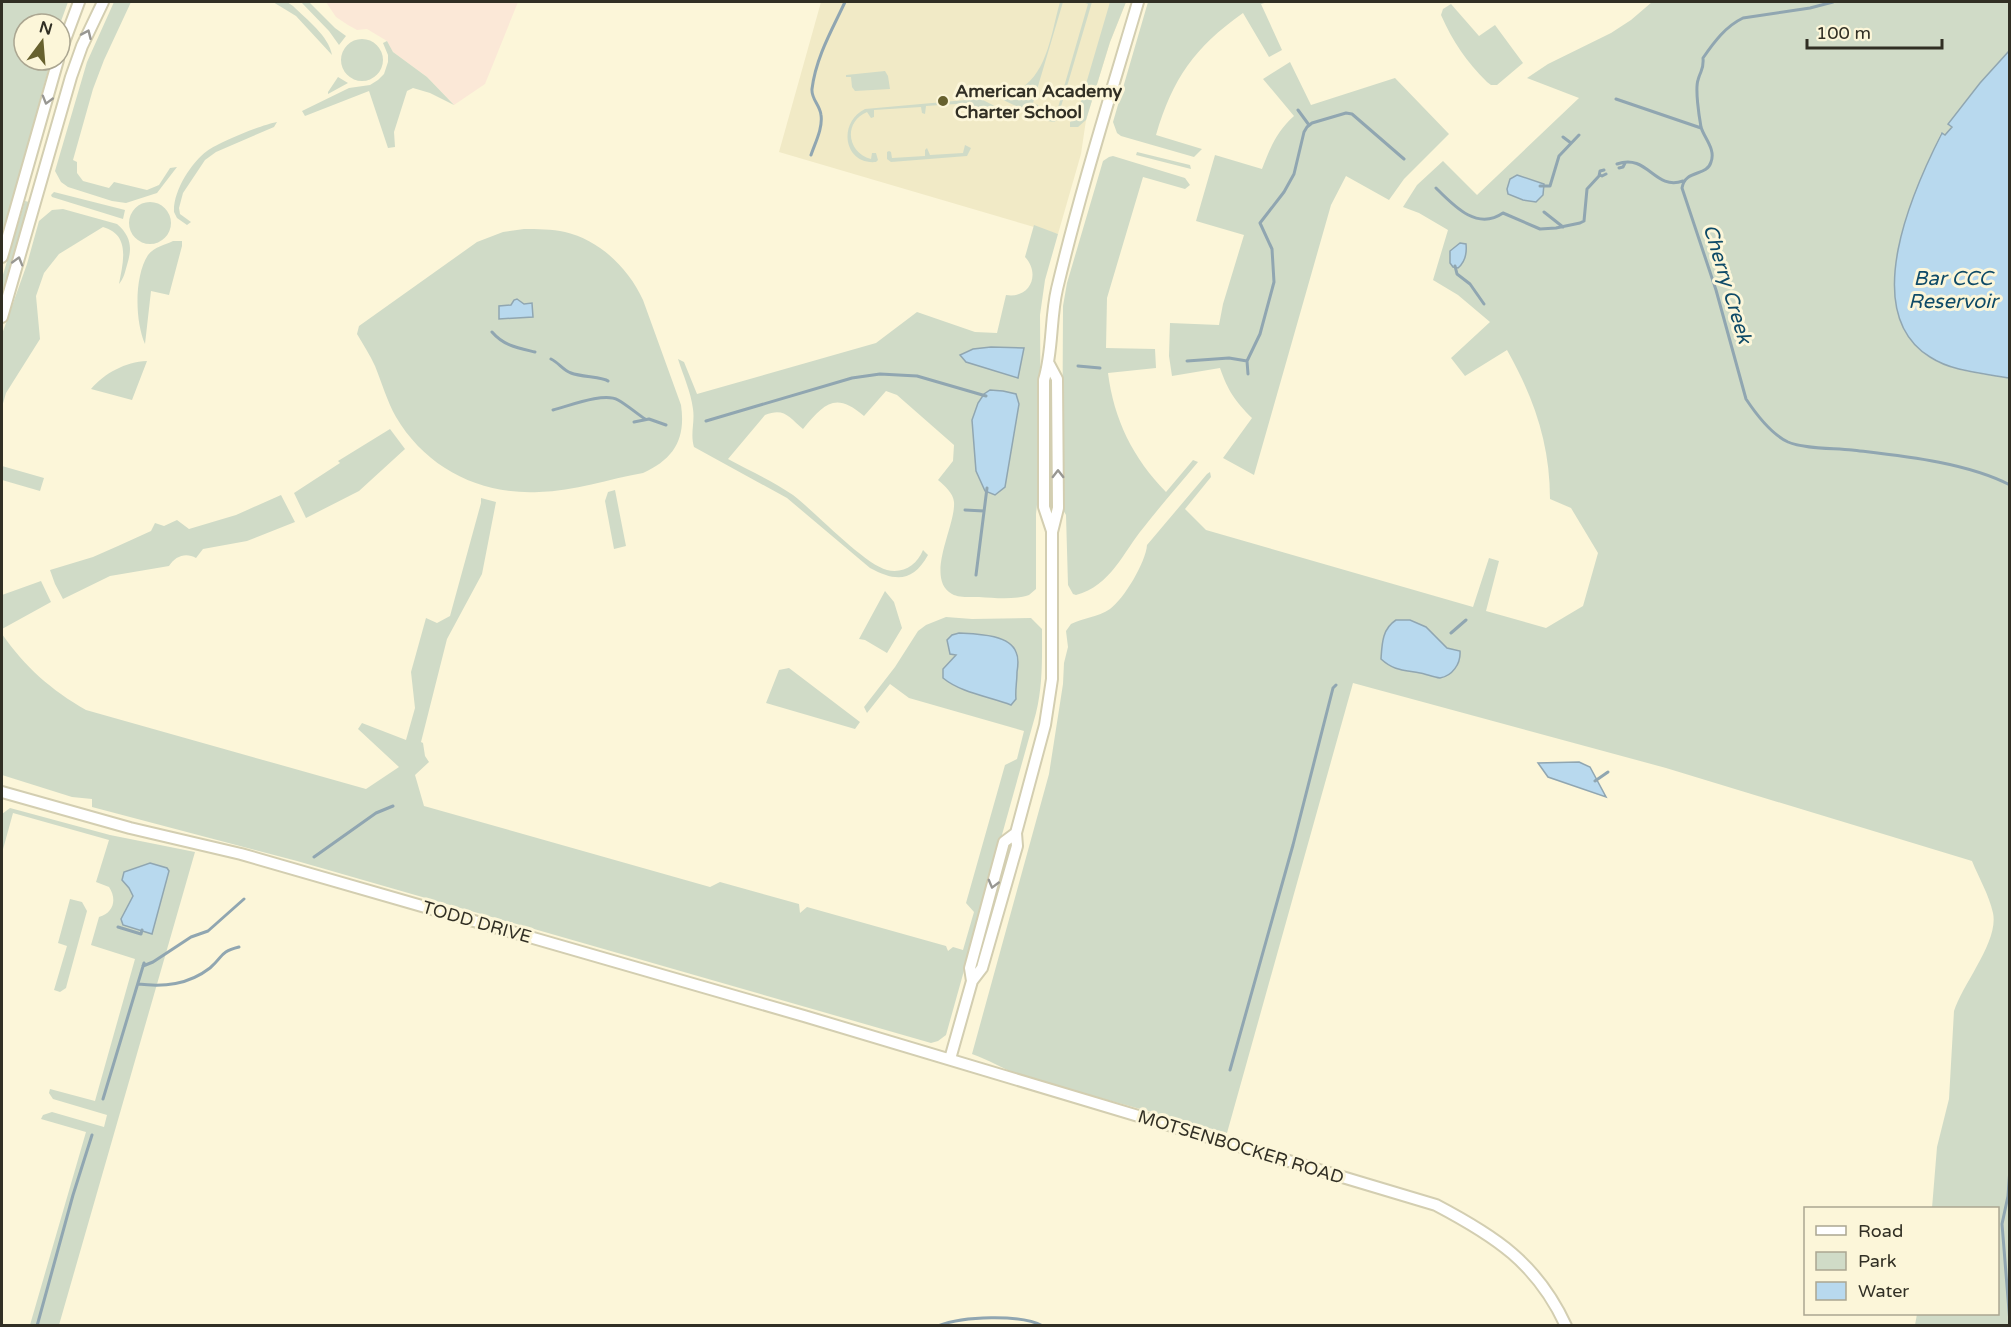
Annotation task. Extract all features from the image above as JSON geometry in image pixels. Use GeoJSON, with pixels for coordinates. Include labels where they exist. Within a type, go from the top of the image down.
{"type":"FeatureCollection","features":[{"type":"Feature","properties":{"kind":"main road"},"geometry":{"type":"LineString","coordinates":[[72,21],[79,2]]}},
{"type":"Feature","properties":{"kind":"main road"},"geometry":{"type":"LineString","coordinates":[[2,317],[70,77],[102,2]]}},
{"type":"Feature","properties":{"kind":"main road"},"geometry":{"type":"LineString","coordinates":[[950,1059],[972,981],[970,968],[1004,842],[1016,833],[1045,725],[1052,672],[1052,532],[1044,507],[1044,380],[1049,364],[1051,321],[1078,208],[1138,2]]}},
{"type":"Feature","properties":{"kind":"main road"},"geometry":{"type":"LineString","coordinates":[[2,257],[55,72]]}},
{"type":"Feature","properties":{"kind":"main road","name":"TODD DRIVE"},"geometry":{"type":"LineString","coordinates":[[2,792],[130,828],[241,854],[950,1059]]}},
{"type":"Feature","properties":{"kind":"main road","name":"MOTSENBOCKER ROAD"},"geometry":{"type":"LineString","coordinates":[[950,1059],[1436,1205],[1477,1226],[1503,1244],[1527,1267],[1547,1293],[1566,1326]]}},
{"type":"Feature","properties":{"kind":"shaded area"},"geometry":{"type":"Polygon","coordinates":[[[326,2],[518,2],[485,84],[454,105],[427,77],[393,52],[387,41],[367,29],[357,30],[348,25],[336,17],[326,2]]]}},
{"type":"Feature","properties":{"kind":"shaded area","name":"American Academy Charter School"},"geometry":{"type":"Polygon","coordinates":[[[821,2],[1126,2],[1110,42],[1086,120],[1081,154],[1058,234],[779,152],[821,2]]]}},
{"type":"Feature","properties":{"kind":"green space"},"geometry":{"type":"Polygon","coordinates":[[[2,2],[68,2],[64,12],[12,12],[12,72],[48,72],[2,237],[2,2]]]}},
{"type":"Feature","properties":{"kind":"green space"},"geometry":{"type":"Polygon","coordinates":[[[114,2],[131,2],[93,89],[73,160],[77,162],[77,173],[83,181],[109,188],[114,182],[147,190],[159,185],[170,168],[177,167],[157,193],[126,203],[68,187],[61,182],[55,171],[87,62],[114,2]]]}},
{"type":"Feature","properties":{"kind":"green space"},"geometry":{"type":"Polygon","coordinates":[[[273,2],[287,2],[293,6],[322,35],[332,55],[296,16],[273,2]]]}},
{"type":"Feature","properties":{"kind":"green space"},"geometry":{"type":"Polygon","coordinates":[[[301,2],[309,2],[346,36],[339,45],[329,31],[301,2]]]}},
{"type":"Feature","properties":{"kind":"green space"},"geometry":{"type":"Polygon","coordinates":[[[1060,2],[1063,2],[1033,103],[1038,105],[1039,109],[1036,114],[1033,114],[999,96],[1021,88],[1037,72],[1048,49],[1060,2]]]}},
{"type":"Feature","properties":{"kind":"green space"},"geometry":{"type":"Polygon","coordinates":[[[1082,2],[1092,2],[1057,120],[1048,121],[1046,116],[1050,109],[1057,111],[1088,4],[1082,2]]]}},
{"type":"Feature","properties":{"kind":"green space"},"geometry":{"type":"Polygon","coordinates":[[[1110,2],[1126,2],[1110,42],[1086,120],[1078,127],[1070,127],[1070,122],[1076,118],[1110,2]]]}},
{"type":"Feature","properties":{"kind":"green space"},"geometry":{"type":"Polygon","coordinates":[[[1148,2],[1268,2],[1261,4],[1282,50],[1269,57],[1243,13],[1198,52],[1170,97],[1156,135],[1202,149],[1194,157],[1121,136],[1117,133],[1113,122],[1148,2]]]}},
{"type":"Feature","properties":{"kind":"green space"},"geometry":{"type":"Polygon","coordinates":[[[1652,2],[2009,2],[2009,51],[1948,124],[1952,127],[1945,136],[1941,133],[1906,219],[1898,252],[1895,284],[1898,314],[1911,340],[1934,360],[1961,370],[2009,378],[2009,1325],[1915,1325],[1917,1315],[1999,1315],[1999,1207],[1932,1207],[1937,1147],[1949,1099],[1954,1011],[1986,949],[1993,924],[1993,913],[1989,900],[1972,861],[1666,768],[1353,683],[1227,1133],[1021,1076],[972,1054],[1049,774],[1068,647],[1066,631],[1071,624],[1101,614],[1116,604],[1139,570],[1147,545],[1207,474],[1210,472],[1211,477],[1185,509],[1206,530],[1473,607],[1489,558],[1499,561],[1486,611],[1546,628],[1583,606],[1598,553],[1571,508],[1550,499],[1544,440],[1517,368],[1507,350],[1465,376],[1451,358],[1490,322],[1458,295],[1433,280],[1448,230],[1419,213],[1403,207],[1417,185],[1443,161],[1477,195],[1579,98],[1527,78],[1548,64],[1611,33],[1652,2]]]}},
{"type":"Feature","properties":{"kind":"green space"},"geometry":{"type":"Polygon","coordinates":[[[1451,4],[1479,36],[1495,25],[1523,63],[1497,85],[1491,85],[1479,74],[1450,34],[1441,15],[1443,9],[1451,4]]]}},
{"type":"Feature","properties":{"kind":"green space"},"geometry":{"type":"Polygon","coordinates":[[[362,39],[377,45],[383,60],[377,75],[362,81],[347,75],[341,60],[347,45],[362,39]]]}},
{"type":"Feature","properties":{"kind":"green space"},"geometry":{"type":"Polygon","coordinates":[[[387,41],[393,52],[427,77],[454,105],[430,93],[413,88],[407,91],[394,132],[395,147],[388,148],[369,91],[305,116],[302,111],[349,88],[370,85],[378,80],[384,74],[388,62],[383,43],[387,41]]]}},
{"type":"Feature","properties":{"kind":"green space"},"geometry":{"type":"Polygon","coordinates":[[[1290,62],[1311,105],[1395,78],[1449,134],[1404,179],[1389,200],[1346,176],[1331,205],[1254,475],[1223,458],[1252,418],[1233,395],[1220,368],[1172,376],[1169,356],[1170,323],[1219,325],[1244,235],[1196,221],[1215,155],[1262,169],[1275,140],[1294,116],[1263,79],[1290,62]]]}},
{"type":"Feature","properties":{"kind":"green space"},"geometry":{"type":"Polygon","coordinates":[[[885,71],[890,89],[855,91],[851,77],[846,77],[846,75],[885,71]]]}},
{"type":"Feature","properties":{"kind":"green space"},"geometry":{"type":"Polygon","coordinates":[[[338,77],[348,83],[328,94],[328,92],[338,77]]]}},
{"type":"Feature","properties":{"kind":"green space"},"geometry":{"type":"Polygon","coordinates":[[[977,99],[1012,115],[991,109],[972,110],[970,103],[926,106],[925,114],[922,113],[921,107],[874,110],[874,117],[871,118],[867,112],[859,117],[851,130],[851,137],[857,151],[871,159],[872,153],[876,153],[878,160],[876,162],[865,161],[857,157],[848,142],[850,124],[856,115],[865,109],[977,99]]]}},
{"type":"Feature","properties":{"kind":"green space"},"geometry":{"type":"Polygon","coordinates":[[[277,122],[274,127],[216,152],[205,160],[183,193],[179,208],[180,214],[191,222],[187,225],[177,218],[174,212],[176,195],[189,170],[201,156],[213,147],[277,122]]]}},
{"type":"Feature","properties":{"kind":"green space"},"geometry":{"type":"Polygon","coordinates":[[[965,145],[971,148],[967,156],[891,162],[887,159],[889,151],[892,158],[925,156],[927,148],[930,155],[963,153],[965,145]]]}},
{"type":"Feature","properties":{"kind":"green space"},"geometry":{"type":"Polygon","coordinates":[[[1137,152],[1190,165],[1191,169],[1136,155],[1137,152]]]}},
{"type":"Feature","properties":{"kind":"green space"},"geometry":{"type":"Polygon","coordinates":[[[1113,156],[1185,178],[1190,185],[1185,189],[1143,177],[1107,298],[1106,348],[1155,349],[1156,368],[1108,373],[1120,422],[1135,452],[1154,479],[1166,492],[1193,460],[1198,462],[1150,519],[1107,576],[1088,591],[1076,595],[1068,585],[1066,515],[1062,508],[1063,306],[1067,283],[1103,161],[1113,156]]]}},
{"type":"Feature","properties":{"kind":"green space"},"geometry":{"type":"Polygon","coordinates":[[[54,192],[125,210],[123,219],[52,197],[54,192]]]}},
{"type":"Feature","properties":{"kind":"green space"},"geometry":{"type":"Polygon","coordinates":[[[25,201],[29,202],[2,296],[2,278],[25,201]]]}},
{"type":"Feature","properties":{"kind":"green space"},"geometry":{"type":"Polygon","coordinates":[[[150,202],[165,208],[171,223],[165,238],[150,244],[135,238],[129,223],[135,208],[150,202]]]}},
{"type":"Feature","properties":{"kind":"green space"},"geometry":{"type":"Polygon","coordinates":[[[63,209],[117,224],[122,229],[130,243],[125,273],[119,284],[123,250],[118,236],[103,227],[59,254],[44,273],[36,296],[40,339],[6,393],[2,407],[2,334],[27,264],[39,221],[52,210],[63,209]]]}},
{"type":"Feature","properties":{"kind":"green space"},"geometry":{"type":"Polygon","coordinates":[[[1034,225],[1058,234],[1045,280],[1040,315],[1041,467],[1036,514],[1036,589],[1029,595],[1011,598],[961,597],[952,594],[944,586],[941,564],[954,502],[946,487],[938,480],[953,461],[954,445],[897,395],[886,391],[864,416],[845,404],[830,404],[817,413],[803,429],[786,414],[777,412],[765,415],[728,459],[793,495],[877,566],[899,571],[913,564],[923,550],[928,555],[922,564],[910,575],[903,577],[888,576],[870,568],[787,498],[694,447],[692,403],[678,359],[684,362],[697,394],[876,343],[917,312],[975,332],[997,333],[1006,295],[1021,293],[1030,284],[1032,271],[1025,257],[1034,225]]]}},
{"type":"Feature","properties":{"kind":"green space"},"geometry":{"type":"Polygon","coordinates":[[[524,229],[560,231],[590,242],[612,257],[630,277],[643,300],[681,405],[682,428],[676,446],[670,454],[643,473],[552,491],[517,492],[496,489],[457,475],[439,464],[408,435],[393,411],[375,366],[357,334],[359,326],[477,242],[503,232],[524,229]]]}},
{"type":"Feature","properties":{"kind":"green space"},"geometry":{"type":"Polygon","coordinates":[[[173,241],[182,241],[182,246],[169,295],[151,291],[145,344],[138,312],[140,275],[150,252],[173,241]]]}},
{"type":"Feature","properties":{"kind":"green space"},"geometry":{"type":"Polygon","coordinates":[[[147,361],[132,400],[91,389],[116,369],[147,361]]]}},
{"type":"Feature","properties":{"kind":"green space"},"geometry":{"type":"Polygon","coordinates":[[[1048,379],[1052,399],[1054,507],[1050,507],[1048,489],[1048,379]]]}},
{"type":"Feature","properties":{"kind":"green space"},"geometry":{"type":"Polygon","coordinates":[[[390,429],[405,449],[359,491],[306,518],[294,493],[340,463],[338,461],[390,429]]]}},
{"type":"Feature","properties":{"kind":"green space"},"geometry":{"type":"Polygon","coordinates":[[[2,466],[44,478],[40,491],[2,480],[2,466]]]}},
{"type":"Feature","properties":{"kind":"green space"},"geometry":{"type":"Polygon","coordinates":[[[615,490],[626,546],[614,549],[605,501],[608,492],[615,490]]]}},
{"type":"Feature","properties":{"kind":"green space"},"geometry":{"type":"Polygon","coordinates":[[[281,495],[295,522],[247,541],[203,549],[196,558],[188,555],[181,556],[169,566],[110,576],[63,599],[55,584],[50,570],[93,557],[118,546],[151,531],[155,523],[164,526],[177,520],[189,529],[236,515],[281,495]]]}},
{"type":"Feature","properties":{"kind":"green space"},"geometry":{"type":"Polygon","coordinates":[[[481,498],[496,502],[482,574],[447,639],[421,742],[429,762],[415,775],[424,806],[710,887],[720,882],[799,904],[800,913],[807,907],[946,946],[948,951],[953,947],[963,950],[974,912],[966,903],[1005,765],[1017,759],[1024,731],[909,698],[890,684],[867,713],[864,707],[895,667],[918,631],[926,625],[946,617],[1031,618],[1042,629],[1041,682],[1036,713],[946,1035],[931,1043],[297,861],[92,807],[92,799],[72,797],[2,775],[2,634],[40,677],[86,710],[366,789],[399,767],[358,729],[362,723],[406,740],[415,708],[411,672],[426,618],[437,623],[450,616],[481,498]]]}},
{"type":"Feature","properties":{"kind":"green space"},"geometry":{"type":"Polygon","coordinates":[[[41,581],[51,602],[2,629],[2,595],[41,581]]]}},
{"type":"Feature","properties":{"kind":"green space"},"geometry":{"type":"Polygon","coordinates":[[[885,591],[894,602],[902,628],[887,653],[859,639],[885,591]]]}},
{"type":"Feature","properties":{"kind":"green space"},"geometry":{"type":"Polygon","coordinates":[[[789,668],[860,722],[855,729],[766,703],[779,670],[789,668]]]}},
{"type":"Feature","properties":{"kind":"green space"},"geometry":{"type":"Polygon","coordinates":[[[10,808],[110,835],[195,852],[59,1325],[30,1325],[86,1132],[41,1119],[43,1115],[52,1112],[104,1127],[107,1115],[53,1099],[49,1093],[50,1089],[95,1101],[135,959],[91,945],[99,917],[108,912],[113,905],[113,896],[109,887],[96,882],[109,840],[13,813],[2,853],[2,814],[10,808]]]}},
{"type":"Feature","properties":{"kind":"green space"},"geometry":{"type":"Polygon","coordinates":[[[1010,845],[1013,846],[978,969],[975,968],[982,934],[1005,853],[1010,845]]]}},
{"type":"Feature","properties":{"kind":"green space"},"geometry":{"type":"Polygon","coordinates":[[[70,899],[82,902],[87,911],[66,988],[60,992],[54,990],[67,946],[58,943],[70,899]]]}},
{"type":"Feature","properties":{"kind":"water","name":"Bar CCC Reservoir"},"geometry":{"type":"Polygon","coordinates":[[[2009,51],[2009,378],[1958,369],[1930,357],[1909,337],[1897,311],[1895,281],[1898,250],[1906,217],[1930,157],[1942,133],[1945,135],[1952,127],[1948,124],[2009,51]]]}},
{"type":"Feature","properties":{"kind":"water"},"geometry":{"type":"Polygon","coordinates":[[[1517,175],[1544,184],[1543,195],[1536,202],[1508,194],[1510,179],[1517,175]]]}},
{"type":"Feature","properties":{"kind":"water"},"geometry":{"type":"Polygon","coordinates":[[[1460,243],[1466,244],[1466,251],[1464,260],[1458,268],[1453,267],[1450,263],[1450,251],[1460,243]]]}},
{"type":"Feature","properties":{"kind":"water"},"geometry":{"type":"Polygon","coordinates":[[[517,299],[524,304],[532,303],[533,317],[499,319],[499,306],[511,305],[517,299]]]}},
{"type":"Feature","properties":{"kind":"water"},"geometry":{"type":"Polygon","coordinates":[[[1024,348],[1018,378],[966,362],[960,355],[973,349],[1024,348]]]}},
{"type":"Feature","properties":{"kind":"water"},"geometry":{"type":"Polygon","coordinates":[[[990,390],[1016,394],[1019,404],[1005,487],[995,495],[985,491],[976,471],[972,420],[978,403],[990,390]]]}},
{"type":"Feature","properties":{"kind":"water"},"geometry":{"type":"Polygon","coordinates":[[[1396,620],[1410,620],[1426,627],[1447,648],[1460,651],[1455,669],[1440,678],[1399,669],[1381,659],[1385,632],[1396,620]]]}},
{"type":"Feature","properties":{"kind":"water"},"geometry":{"type":"Polygon","coordinates":[[[959,633],[991,636],[1012,646],[1017,654],[1018,662],[1016,699],[1011,705],[967,691],[943,678],[943,669],[956,655],[950,654],[947,640],[959,633]]]}},
{"type":"Feature","properties":{"kind":"water"},"geometry":{"type":"Polygon","coordinates":[[[1579,762],[1590,767],[1606,797],[1548,777],[1538,763],[1579,762]]]}},
{"type":"Feature","properties":{"kind":"water"},"geometry":{"type":"Polygon","coordinates":[[[150,863],[167,868],[169,871],[152,934],[123,925],[121,919],[133,896],[122,880],[124,872],[150,863]]]}},
{"type":"Feature","properties":{"kind":"waterway"},"geometry":{"type":"LineString","coordinates":[[811,155],[821,125],[820,111],[812,93],[814,77],[825,44],[845,2]]}},
{"type":"Feature","properties":{"kind":"waterway","name":"Cherry Creek"},"geometry":{"type":"LineString","coordinates":[[1833,2],[1737,21],[1721,35],[1703,58],[1703,67],[1697,84],[1701,127],[1711,148],[1712,157],[1709,167],[1687,178],[1682,188],[1716,290],[1746,399],[1770,429],[1788,442],[1811,447],[1845,449],[1933,461],[1973,471],[2010,485]]}},
{"type":"Feature","properties":{"kind":"waterway"},"geometry":{"type":"LineString","coordinates":[[1616,99],[1701,128]]}},
{"type":"Feature","properties":{"kind":"waterway"},"geometry":{"type":"LineString","coordinates":[[1298,110],[1309,125]]}},
{"type":"Feature","properties":{"kind":"waterway"},"geometry":{"type":"LineString","coordinates":[[1248,374],[1247,361],[1260,334],[1274,282],[1272,249],[1260,223],[1284,192],[1294,174],[1307,127],[1312,123],[1346,113],[1352,114],[1404,159]]}},
{"type":"Feature","properties":{"kind":"waterway"},"geometry":{"type":"LineString","coordinates":[[1540,186],[1550,186],[1559,156],[1579,135]]}},
{"type":"Feature","properties":{"kind":"waterway"},"geometry":{"type":"LineString","coordinates":[[1563,137],[1571,143]]}},
{"type":"Feature","properties":{"kind":"waterway"},"geometry":{"type":"LineString","coordinates":[[1619,168],[1625,163]]}},
{"type":"Feature","properties":{"kind":"waterway"},"geometry":{"type":"LineString","coordinates":[[1617,164],[1636,163],[1665,181],[1673,183],[1683,181]]}},
{"type":"Feature","properties":{"kind":"waterway"},"geometry":{"type":"LineString","coordinates":[[1436,188],[1458,209],[1475,218],[1493,218],[1503,213],[1540,229],[1556,228],[1584,221],[1587,189],[1599,176],[1600,171],[1604,170]]}},
{"type":"Feature","properties":{"kind":"waterway"},"geometry":{"type":"LineString","coordinates":[[1600,175],[1606,174]]}},
{"type":"Feature","properties":{"kind":"waterway"},"geometry":{"type":"LineString","coordinates":[[1544,212],[1563,227]]}},
{"type":"Feature","properties":{"kind":"waterway"},"geometry":{"type":"LineString","coordinates":[[1455,266],[1457,274],[1470,284],[1484,304]]}},
{"type":"Feature","properties":{"kind":"waterway"},"geometry":{"type":"LineString","coordinates":[[492,332],[506,343],[535,352]]}},
{"type":"Feature","properties":{"kind":"waterway"},"geometry":{"type":"LineString","coordinates":[[1187,361],[1229,358],[1247,361]]}},
{"type":"Feature","properties":{"kind":"waterway"},"geometry":{"type":"LineString","coordinates":[[551,359],[571,373],[608,381]]}},
{"type":"Feature","properties":{"kind":"waterway"},"geometry":{"type":"LineString","coordinates":[[1078,366],[1100,368]]}},
{"type":"Feature","properties":{"kind":"waterway"},"geometry":{"type":"LineString","coordinates":[[706,421],[852,378],[880,374],[917,376],[986,396]]}},
{"type":"Feature","properties":{"kind":"waterway"},"geometry":{"type":"LineString","coordinates":[[553,410],[596,399],[612,398],[645,419]]}},
{"type":"Feature","properties":{"kind":"waterway"},"geometry":{"type":"LineString","coordinates":[[634,422],[649,419],[666,425]]}},
{"type":"Feature","properties":{"kind":"waterway"},"geometry":{"type":"LineString","coordinates":[[976,575],[987,488]]}},
{"type":"Feature","properties":{"kind":"waterway"},"geometry":{"type":"LineString","coordinates":[[965,510],[984,511]]}},
{"type":"Feature","properties":{"kind":"waterway"},"geometry":{"type":"LineString","coordinates":[[1451,633],[1466,620]]}},
{"type":"Feature","properties":{"kind":"waterway"},"geometry":{"type":"LineString","coordinates":[[1230,1070],[1293,845],[1333,688],[1336,685]]}},
{"type":"Feature","properties":{"kind":"waterway"},"geometry":{"type":"LineString","coordinates":[[1595,781],[1608,772]]}},
{"type":"Feature","properties":{"kind":"waterway"},"geometry":{"type":"LineString","coordinates":[[314,857],[376,813],[393,806]]}},
{"type":"Feature","properties":{"kind":"waterway"},"geometry":{"type":"LineString","coordinates":[[143,966],[191,937],[208,931],[244,899]]}},
{"type":"Feature","properties":{"kind":"waterway"},"geometry":{"type":"LineString","coordinates":[[118,927],[141,934],[142,930]]}},
{"type":"Feature","properties":{"kind":"waterway"},"geometry":{"type":"LineString","coordinates":[[138,984],[176,984],[193,978],[210,968],[225,953],[239,947]]}},
{"type":"Feature","properties":{"kind":"waterway"},"geometry":{"type":"LineString","coordinates":[[103,1099],[144,963]]}},
{"type":"Feature","properties":{"kind":"waterway"},"geometry":{"type":"LineString","coordinates":[[37,1326],[92,1135]]}},
{"type":"Feature","properties":{"kind":"waterway","name":"Cherry Creek"},"geometry":{"type":"LineString","coordinates":[[2010,1168],[2008,1196],[2002,1224],[2010,1323]]}},
{"type":"Feature","properties":{"kind":"waterway"},"geometry":{"type":"LineString","coordinates":[[938,1326],[976,1318],[1006,1318],[1043,1326]]}},
{"type":"Feature","properties":{"kind":"place","name":"American Academy Charter School"},"geometry":{"type":"Point","coordinates":[943,101]}}]}
